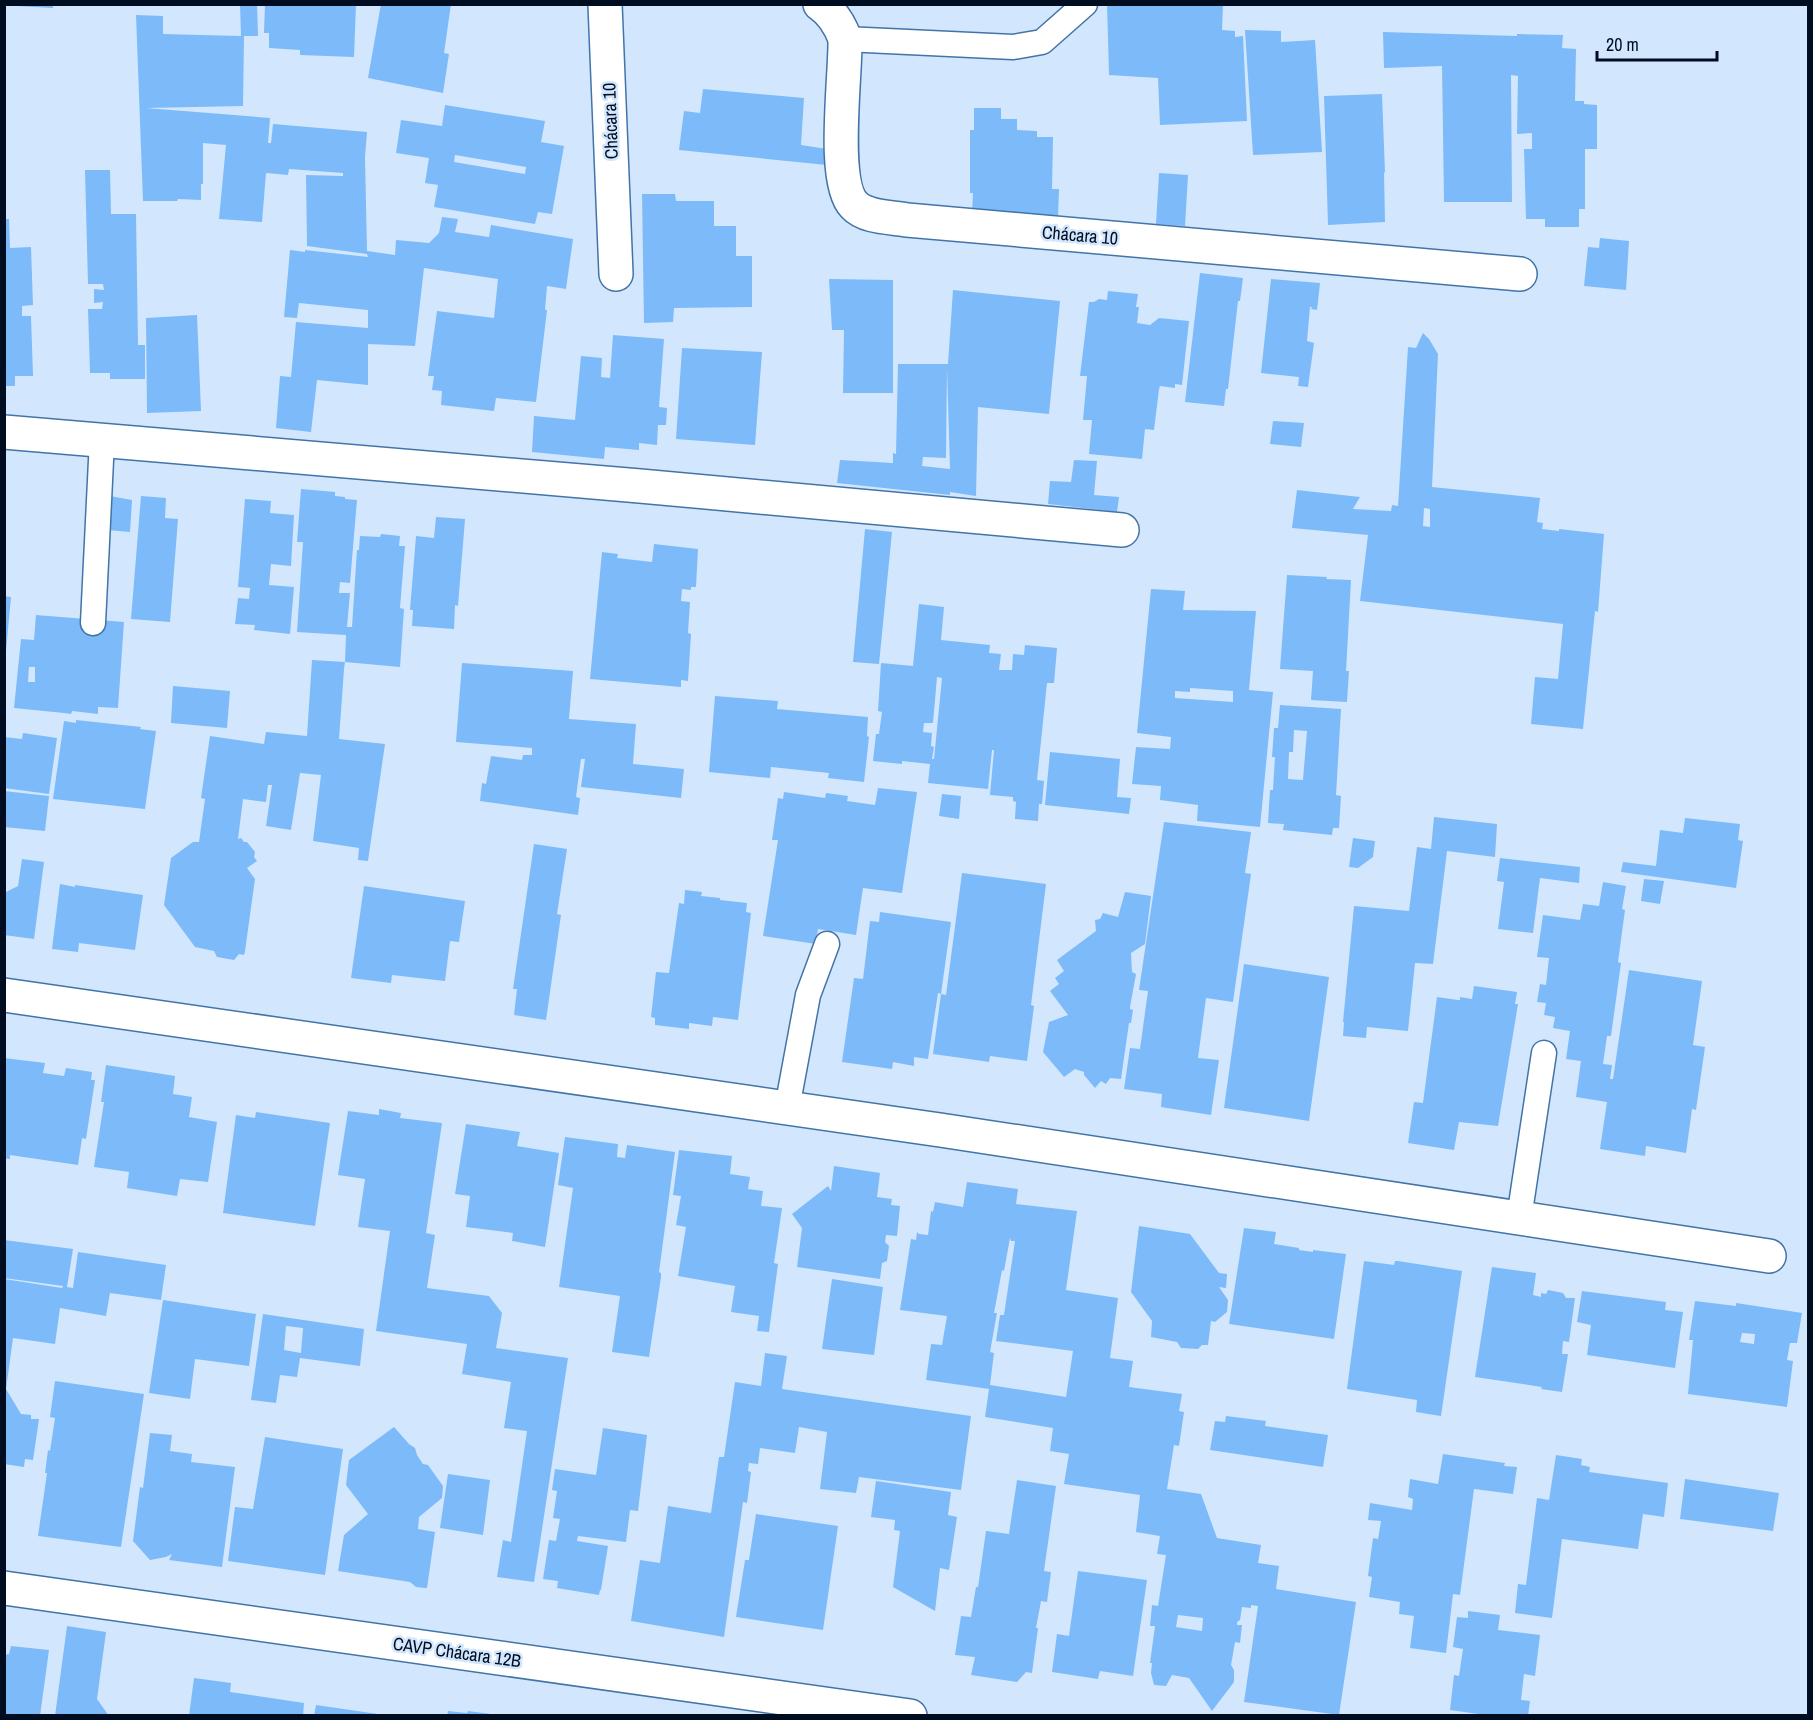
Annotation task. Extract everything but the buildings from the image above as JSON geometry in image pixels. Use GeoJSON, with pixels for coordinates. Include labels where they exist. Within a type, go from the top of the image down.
{"type":"FeatureCollection","features":[{"type":"Feature","properties":{"kind":"street","name":"Chácara 10"},"geometry":{"type":"LineString","coordinates":[[605,4],[616,274]]}},
{"type":"Feature","properties":{"kind":"street","name":"Chácara 10"},"geometry":{"type":"LineString","coordinates":[[820,4],[828,10],[840,27],[844,39],[841,161],[847,194],[854,206],[871,214],[907,220],[1520,274]]}},
{"type":"Feature","properties":{"kind":"street"},"geometry":{"type":"LineString","coordinates":[[4,432],[1122,530]]}},
{"type":"Feature","properties":{"kind":"street"},"geometry":{"type":"LineString","coordinates":[[4,995],[787,1108],[1770,1256]]}},
{"type":"Feature","properties":{"kind":"street","name":"CAVP Chácara 12B"},"geometry":{"type":"LineString","coordinates":[[4,1588],[910,1716]]}},
{"type":"Feature","properties":{"kind":"lane"},"geometry":{"type":"LineString","coordinates":[[844,39],[1013,47],[1042,42],[1085,4]]}},
{"type":"Feature","properties":{"kind":"lane"},"geometry":{"type":"LineString","coordinates":[[93,623],[102,440]]}},
{"type":"Feature","properties":{"kind":"lane"},"geometry":{"type":"LineString","coordinates":[[787,1108],[808,995],[827,944]]}},
{"type":"Feature","properties":{"kind":"lane"},"geometry":{"type":"LineString","coordinates":[[1519,1218],[1544,1053]]}}]}
